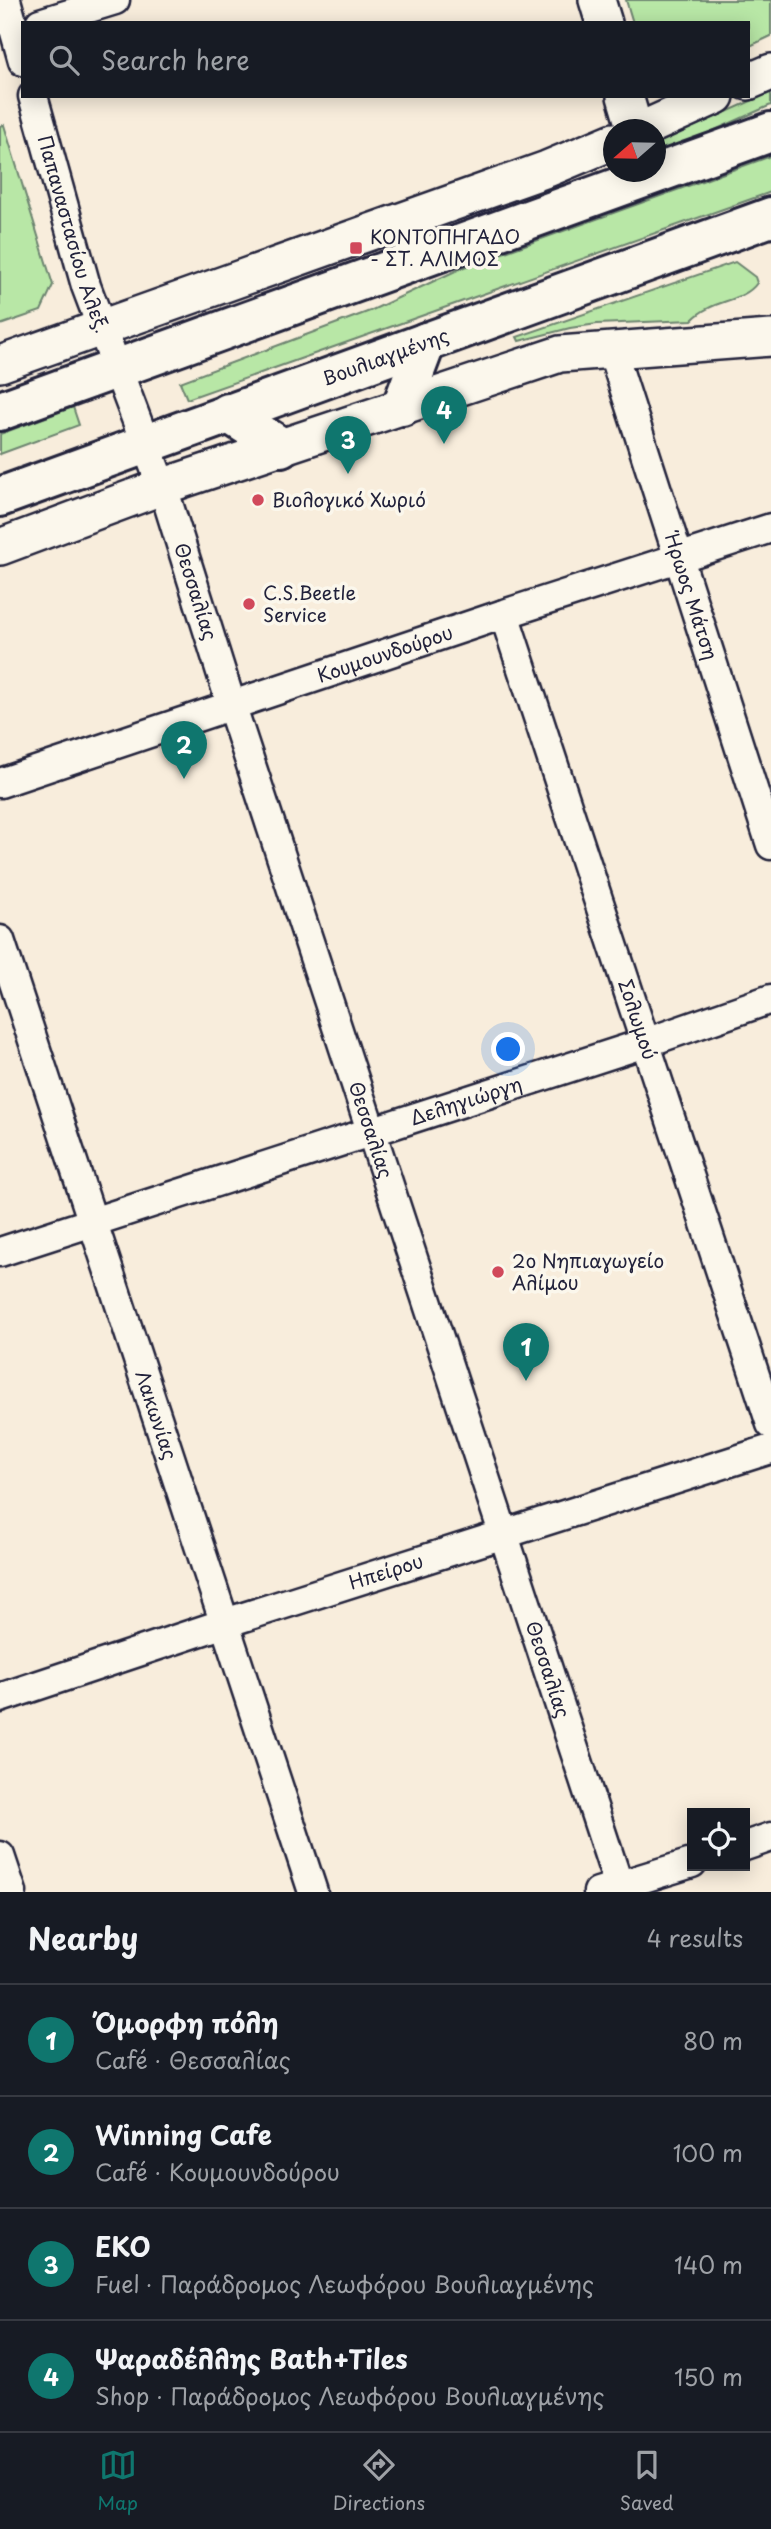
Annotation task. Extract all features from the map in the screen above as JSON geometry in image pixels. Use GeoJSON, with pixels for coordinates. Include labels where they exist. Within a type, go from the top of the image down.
{"type":"FeatureCollection","features":[{"type":"Feature","properties":{"kind":"main road"},"geometry":{"type":"LineString","coordinates":[[688,162],[771,117]]}},
{"type":"Feature","properties":{"kind":"main road"},"geometry":{"type":"LineString","coordinates":[[0,411],[771,132]]}},
{"type":"Feature","properties":{"kind":"main road","name":"Βουλιαγμένης"},"geometry":{"type":"LineString","coordinates":[[0,497],[771,217]]}},
{"type":"Feature","properties":{"kind":"main road"},"geometry":{"type":"LineString","coordinates":[[402,406],[426,342]]}},
{"type":"Feature","properties":{"kind":"main road"},"geometry":{"type":"LineString","coordinates":[[228,413],[281,447]]}},
{"type":"Feature","properties":{"kind":"street"},"geometry":{"type":"LineString","coordinates":[[6,0],[22,21]]}},
{"type":"Feature","properties":{"kind":"street"},"geometry":{"type":"LineString","coordinates":[[46,21],[115,0]]}},
{"type":"Feature","properties":{"kind":"street"},"geometry":{"type":"LineString","coordinates":[[597,0],[603,21]]}},
{"type":"Feature","properties":{"kind":"street"},"geometry":{"type":"LineString","coordinates":[[750,81],[771,72]]}},
{"type":"Feature","properties":{"kind":"street","name":"Παπαναστασίου Αλεξ."},"geometry":{"type":"LineString","coordinates":[[34,98],[86,286],[118,368]]}},
{"type":"Feature","properties":{"kind":"street"},"geometry":{"type":"LineString","coordinates":[[626,98],[634,119]]}},
{"type":"Feature","properties":{"kind":"street"},"geometry":{"type":"LineString","coordinates":[[663,119],[711,98]]}},
{"type":"Feature","properties":{"kind":"street"},"geometry":{"type":"LineString","coordinates":[[0,364],[547,169],[603,146]]}},
{"type":"Feature","properties":{"kind":"street"},"geometry":{"type":"LineString","coordinates":[[0,547],[162,487],[560,354],[771,338]]}},
{"type":"Feature","properties":{"kind":"street","name":"Ήρωος Μάτση"},"geometry":{"type":"LineString","coordinates":[[612,350],[771,845]]}},
{"type":"Feature","properties":{"kind":"street","name":"Θεσσαλίας"},"geometry":{"type":"LineString","coordinates":[[118,368],[162,487],[503,1534],[613,1890]]}},
{"type":"Feature","properties":{"kind":"street","name":"Κουμουνδούρου"},"geometry":{"type":"LineString","coordinates":[[0,783],[504,614],[771,528]]}},
{"type":"Feature","properties":{"kind":"street","name":"Σολωμού"},"geometry":{"type":"LineString","coordinates":[[504,614],[771,1424]]}},
{"type":"Feature","properties":{"kind":"street","name":"Λακωνίας"},"geometry":{"type":"LineString","coordinates":[[0,940],[313,1892]]}},
{"type":"Feature","properties":{"kind":"street","name":"Δεληγιώργη"},"geometry":{"type":"LineString","coordinates":[[0,1252],[645,1043],[771,999]]}},
{"type":"Feature","properties":{"kind":"street","name":"Ηπείρου"},"geometry":{"type":"LineString","coordinates":[[0,1698],[225,1623],[771,1449]]}},
{"type":"Feature","properties":{"kind":"street"},"geometry":{"type":"LineString","coordinates":[[0,1856],[12,1892]]}},
{"type":"Feature","properties":{"kind":"street"},"geometry":{"type":"LineString","coordinates":[[613,1890],[687,1865]]}},
{"type":"Feature","properties":{"kind":"green space"},"geometry":{"type":"Polygon","coordinates":[[[626,0],[771,0],[771,36],[750,46],[750,21],[632,21],[626,0]]]}},
{"type":"Feature","properties":{"kind":"green space"},"geometry":{"type":"Polygon","coordinates":[[[771,92],[771,105],[666,152],[666,139],[771,92]]]}},
{"type":"Feature","properties":{"kind":"green space"},"geometry":{"type":"Polygon","coordinates":[[[4,125],[53,285],[41,311],[0,325],[0,126],[4,125]]]}},
{"type":"Feature","properties":{"kind":"green space"},"geometry":{"type":"Polygon","coordinates":[[[771,156],[771,192],[187,399],[180,382],[370,311],[464,267],[771,156]]]}},
{"type":"Feature","properties":{"kind":"green space"},"geometry":{"type":"Polygon","coordinates":[[[735,262],[755,277],[757,283],[744,294],[708,308],[692,320],[597,324],[519,341],[517,337],[735,262]]]}},
{"type":"Feature","properties":{"kind":"green space"},"geometry":{"type":"Polygon","coordinates":[[[73,407],[79,425],[0,454],[0,434],[73,407]]]}},
{"type":"Feature","properties":{"kind":"place","name":"ΚΟΝΤΟΠΗΓΑΔΟ - ΣΤ. ΑΛΙΜΟΣ"},"geometry":{"type":"Point","coordinates":[356,248]}},
{"type":"Feature","properties":{"kind":"place","name":"Ψαραδέλλης Bath+Tiles"},"geometry":{"type":"Point","coordinates":[444,444]}},
{"type":"Feature","properties":{"kind":"place","name":"EKO"},"geometry":{"type":"Point","coordinates":[348,474]}},
{"type":"Feature","properties":{"kind":"place","name":"Βιολογικό Χωριό"},"geometry":{"type":"Point","coordinates":[258,500]}},
{"type":"Feature","properties":{"kind":"place","name":"C.S.Beetle Service"},"geometry":{"type":"Point","coordinates":[249,604]}},
{"type":"Feature","properties":{"kind":"place","name":"Winning Cafe"},"geometry":{"type":"Point","coordinates":[184,779]}},
{"type":"Feature","properties":{"kind":"place","name":"2ο Νηπιαγωγείο Αλίμου"},"geometry":{"type":"Point","coordinates":[498,1272]}},
{"type":"Feature","properties":{"kind":"place","name":"Όμορφη πόλη"},"geometry":{"type":"Point","coordinates":[526,1381]}}]}
